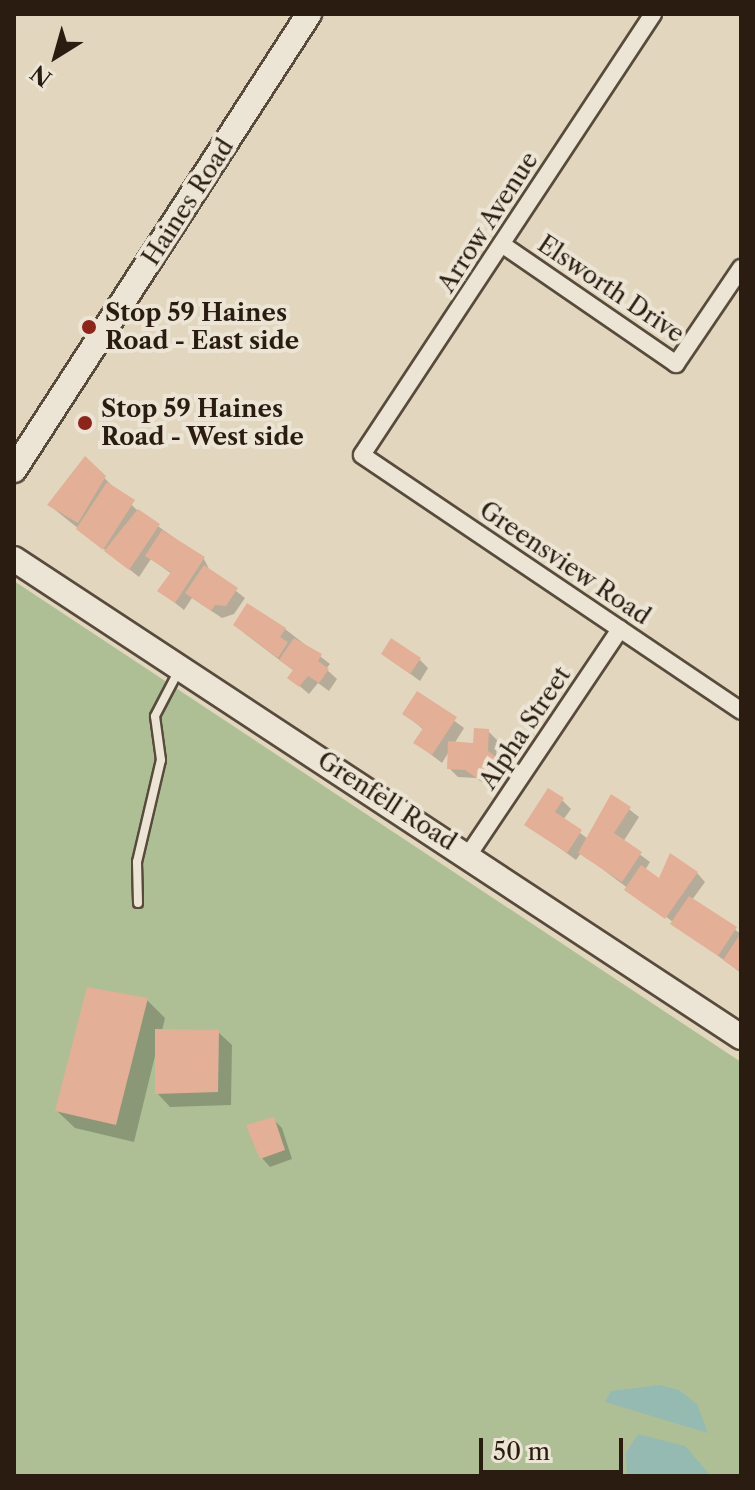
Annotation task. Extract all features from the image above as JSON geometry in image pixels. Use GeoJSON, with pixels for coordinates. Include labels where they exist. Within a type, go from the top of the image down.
{"type":"FeatureCollection","features":[{"type":"Feature","properties":{"kind":"main road","name":"Haines Road"},"geometry":{"type":"LineString","coordinates":[[14,470],[309,14]]}},
{"type":"Feature","properties":{"kind":"main road","name":"Grenfell Road"},"geometry":{"type":"LineString","coordinates":[[19,558],[741,1037]]}},
{"type":"Feature","properties":{"kind":"street","name":"Arrow Avenue"},"geometry":{"type":"LineString","coordinates":[[362,455],[653,14]]}},
{"type":"Feature","properties":{"kind":"street","name":"Elsworth Drive"},"geometry":{"type":"LineString","coordinates":[[503,245],[676,364],[741,268]]}},
{"type":"Feature","properties":{"kind":"street","name":"Greensview Road"},"geometry":{"type":"LineString","coordinates":[[362,455],[741,711]]}},
{"type":"Feature","properties":{"kind":"street","name":"Alpha Street"},"geometry":{"type":"LineString","coordinates":[[469,854],[620,629]]}},
{"type":"Feature","properties":{"kind":"lane"},"geometry":{"type":"LineString","coordinates":[[138,903],[137,862],[161,760],[155,716],[181,667]]}},
{"type":"Feature","properties":{"kind":"green space"},"geometry":{"type":"Polygon","coordinates":[[[14,581],[741,1062],[741,1476],[14,1476],[14,581]]]}},
{"type":"Feature","properties":{"kind":"water"},"geometry":{"type":"Polygon","coordinates":[[[660,1385],[679,1390],[697,1404],[708,1433],[605,1402],[611,1391],[660,1385]]]}},
{"type":"Feature","properties":{"kind":"water"},"geometry":{"type":"Polygon","coordinates":[[[638,1434],[685,1446],[711,1476],[627,1476],[626,1453],[638,1434]]]}},
{"type":"Feature","properties":{"kind":"building"},"geometry":{"type":"Polygon","coordinates":[[[85,456],[106,476],[78,523],[47,505],[85,456]]]}},
{"type":"Feature","properties":{"kind":"building"},"geometry":{"type":"Polygon","coordinates":[[[107,482],[135,500],[103,550],[76,529],[107,482]]]}},
{"type":"Feature","properties":{"kind":"building"},"geometry":{"type":"Polygon","coordinates":[[[138,509],[160,524],[129,570],[104,551],[138,509]]]}},
{"type":"Feature","properties":{"kind":"building"},"geometry":{"type":"Polygon","coordinates":[[[162,530],[205,557],[175,603],[157,591],[171,572],[145,556],[162,530]]]}},
{"type":"Feature","properties":{"kind":"building"},"geometry":{"type":"Polygon","coordinates":[[[204,565],[238,588],[226,606],[215,605],[211,611],[185,593],[204,565]]]}},
{"type":"Feature","properties":{"kind":"building"},"geometry":{"type":"Polygon","coordinates":[[[247,603],[286,628],[280,637],[288,642],[278,658],[233,625],[247,603]]]}},
{"type":"Feature","properties":{"kind":"building"},"geometry":{"type":"Polygon","coordinates":[[[294,638],[322,654],[318,661],[329,669],[319,683],[308,676],[299,687],[287,678],[293,670],[279,660],[294,638]]]}},
{"type":"Feature","properties":{"kind":"building"},"geometry":{"type":"Polygon","coordinates":[[[391,638],[421,658],[410,674],[381,654],[391,638]]]}},
{"type":"Feature","properties":{"kind":"building"},"geometry":{"type":"Polygon","coordinates":[[[417,691],[457,717],[432,755],[413,743],[423,728],[402,714],[417,691]]]}},
{"type":"Feature","properties":{"kind":"building"},"geometry":{"type":"Polygon","coordinates":[[[474,728],[489,729],[488,751],[502,761],[487,785],[465,770],[447,769],[448,741],[473,743],[474,728]]]}},
{"type":"Feature","properties":{"kind":"building"},"geometry":{"type":"Polygon","coordinates":[[[548,788],[564,798],[555,812],[582,830],[567,853],[524,825],[548,788]]]}},
{"type":"Feature","properties":{"kind":"building"},"geometry":{"type":"Polygon","coordinates":[[[611,794],[631,807],[614,833],[642,852],[622,882],[578,853],[611,794]]]}},
{"type":"Feature","properties":{"kind":"building"},"geometry":{"type":"Polygon","coordinates":[[[670,853],[698,872],[665,919],[624,890],[641,865],[659,878],[670,853]]]}},
{"type":"Feature","properties":{"kind":"building"},"geometry":{"type":"Polygon","coordinates":[[[689,896],[737,927],[718,956],[670,924],[689,896]]]}},
{"type":"Feature","properties":{"kind":"building"},"geometry":{"type":"Polygon","coordinates":[[[741,933],[741,972],[723,960],[741,933]]]}},
{"type":"Feature","properties":{"kind":"building"},"geometry":{"type":"Polygon","coordinates":[[[87,987],[148,998],[116,1125],[55,1111],[87,987]]]}},
{"type":"Feature","properties":{"kind":"building"},"geometry":{"type":"Polygon","coordinates":[[[155,1029],[219,1030],[218,1092],[155,1094],[155,1029]]]}},
{"type":"Feature","properties":{"kind":"building"},"geometry":{"type":"Polygon","coordinates":[[[274,1117],[285,1150],[260,1159],[246,1125],[274,1117]]]}},
{"type":"Feature","properties":{"kind":"place","name":"Stop 59 Haines Road - East side"},"geometry":{"type":"Point","coordinates":[89,327]}},
{"type":"Feature","properties":{"kind":"place","name":"Stop 59 Haines Road - West side"},"geometry":{"type":"Point","coordinates":[85,423]}}]}
